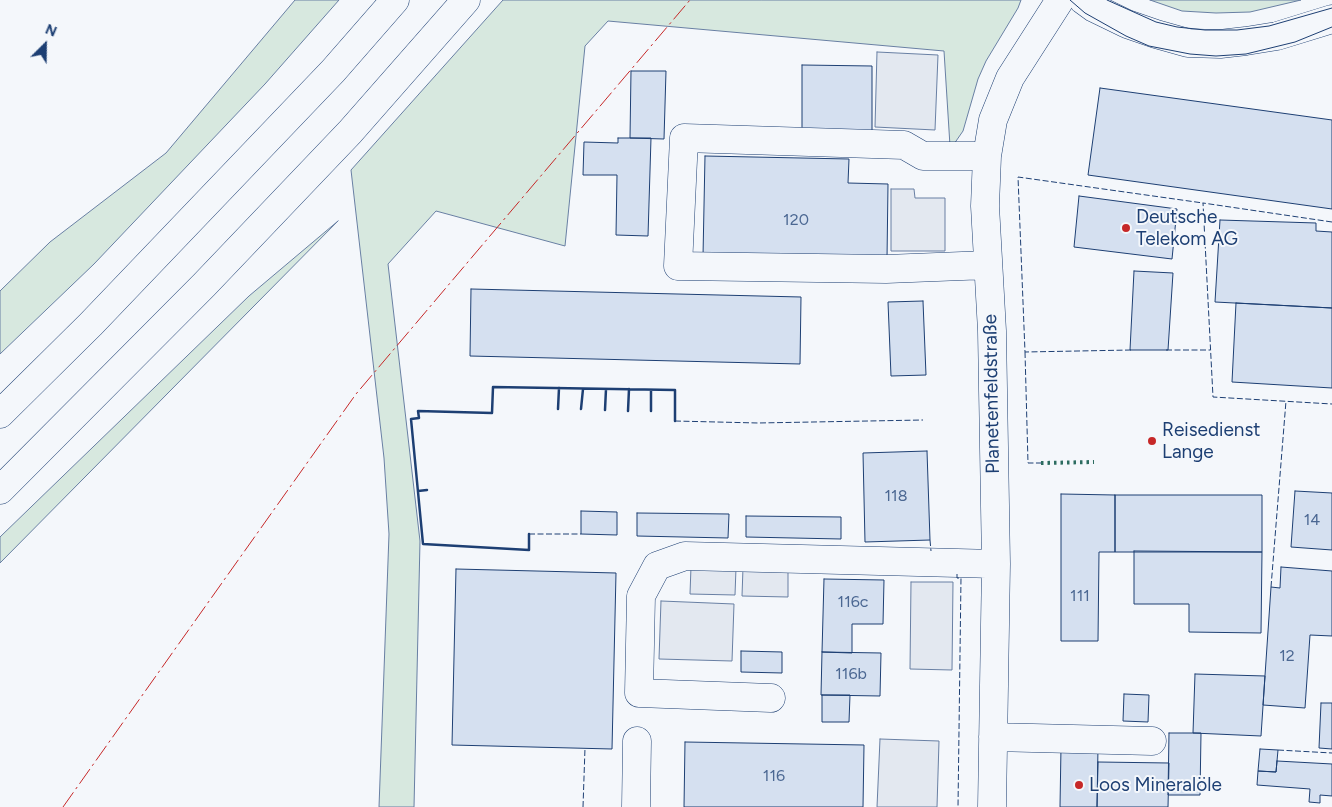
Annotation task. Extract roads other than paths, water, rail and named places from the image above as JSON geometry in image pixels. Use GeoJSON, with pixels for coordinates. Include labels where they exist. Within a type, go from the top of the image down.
{"type":"FeatureCollection","features":[{"type":"Feature","properties":{"kind":"main road"},"geometry":{"type":"LineString","coordinates":[[0,414],[91,324],[326,78],[395,0]]}},
{"type":"Feature","properties":{"kind":"main road"},"geometry":{"type":"LineString","coordinates":[[0,490],[237,250],[350,132],[466,0]]}},
{"type":"Feature","properties":{"kind":"main road","name":"Planetenfeldstraße"},"geometry":{"type":"LineString","coordinates":[[992,807],[996,564],[992,331],[986,206],[987,156],[993,120],[1010,78],[1060,0]]}},
{"type":"Feature","properties":{"kind":"main road"},"geometry":{"type":"LineString","coordinates":[[1084,0],[1094,8],[1127,24],[1188,42],[1220,44],[1246,42],[1277,36],[1332,19]]}},
{"type":"Feature","properties":{"kind":"main road"},"geometry":{"type":"LineString","coordinates":[[987,156],[923,156],[904,145],[684,138],[678,266],[886,269],[988,266]]}},
{"type":"Feature","properties":{"kind":"main road"},"geometry":{"type":"LineString","coordinates":[[771,698],[638,693],[641,596],[657,566],[685,556],[996,564]]}},
{"type":"Feature","properties":{"kind":"main road"},"geometry":{"type":"LineString","coordinates":[[993,737],[1152,741]]}},
{"type":"Feature","properties":{"kind":"main road"},"geometry":{"type":"LineString","coordinates":[[636,807],[637,741]]}},
{"type":"Feature","properties":{"kind":"tram line"},"geometry":{"type":"LineString","coordinates":[[1070,0],[1085,13],[1126,36],[1149,46],[1190,54],[1216,56],[1246,54],[1295,42],[1332,27]]}},
{"type":"Feature","properties":{"kind":"tram line"},"geometry":{"type":"LineString","coordinates":[[1107,0],[1156,22],[1177,27],[1205,30],[1237,30],[1269,26],[1332,8]]}},
{"type":"Feature","properties":{"kind":"place","name":"Deutsche Telekom AG"},"geometry":{"type":"Point","coordinates":[1126,228]}},
{"type":"Feature","properties":{"kind":"place","name":"Reisedienst Lange"},"geometry":{"type":"Point","coordinates":[1152,441]}},
{"type":"Feature","properties":{"kind":"place","name":"Loos Mineralöle"},"geometry":{"type":"Point","coordinates":[1079,785]}}]}
